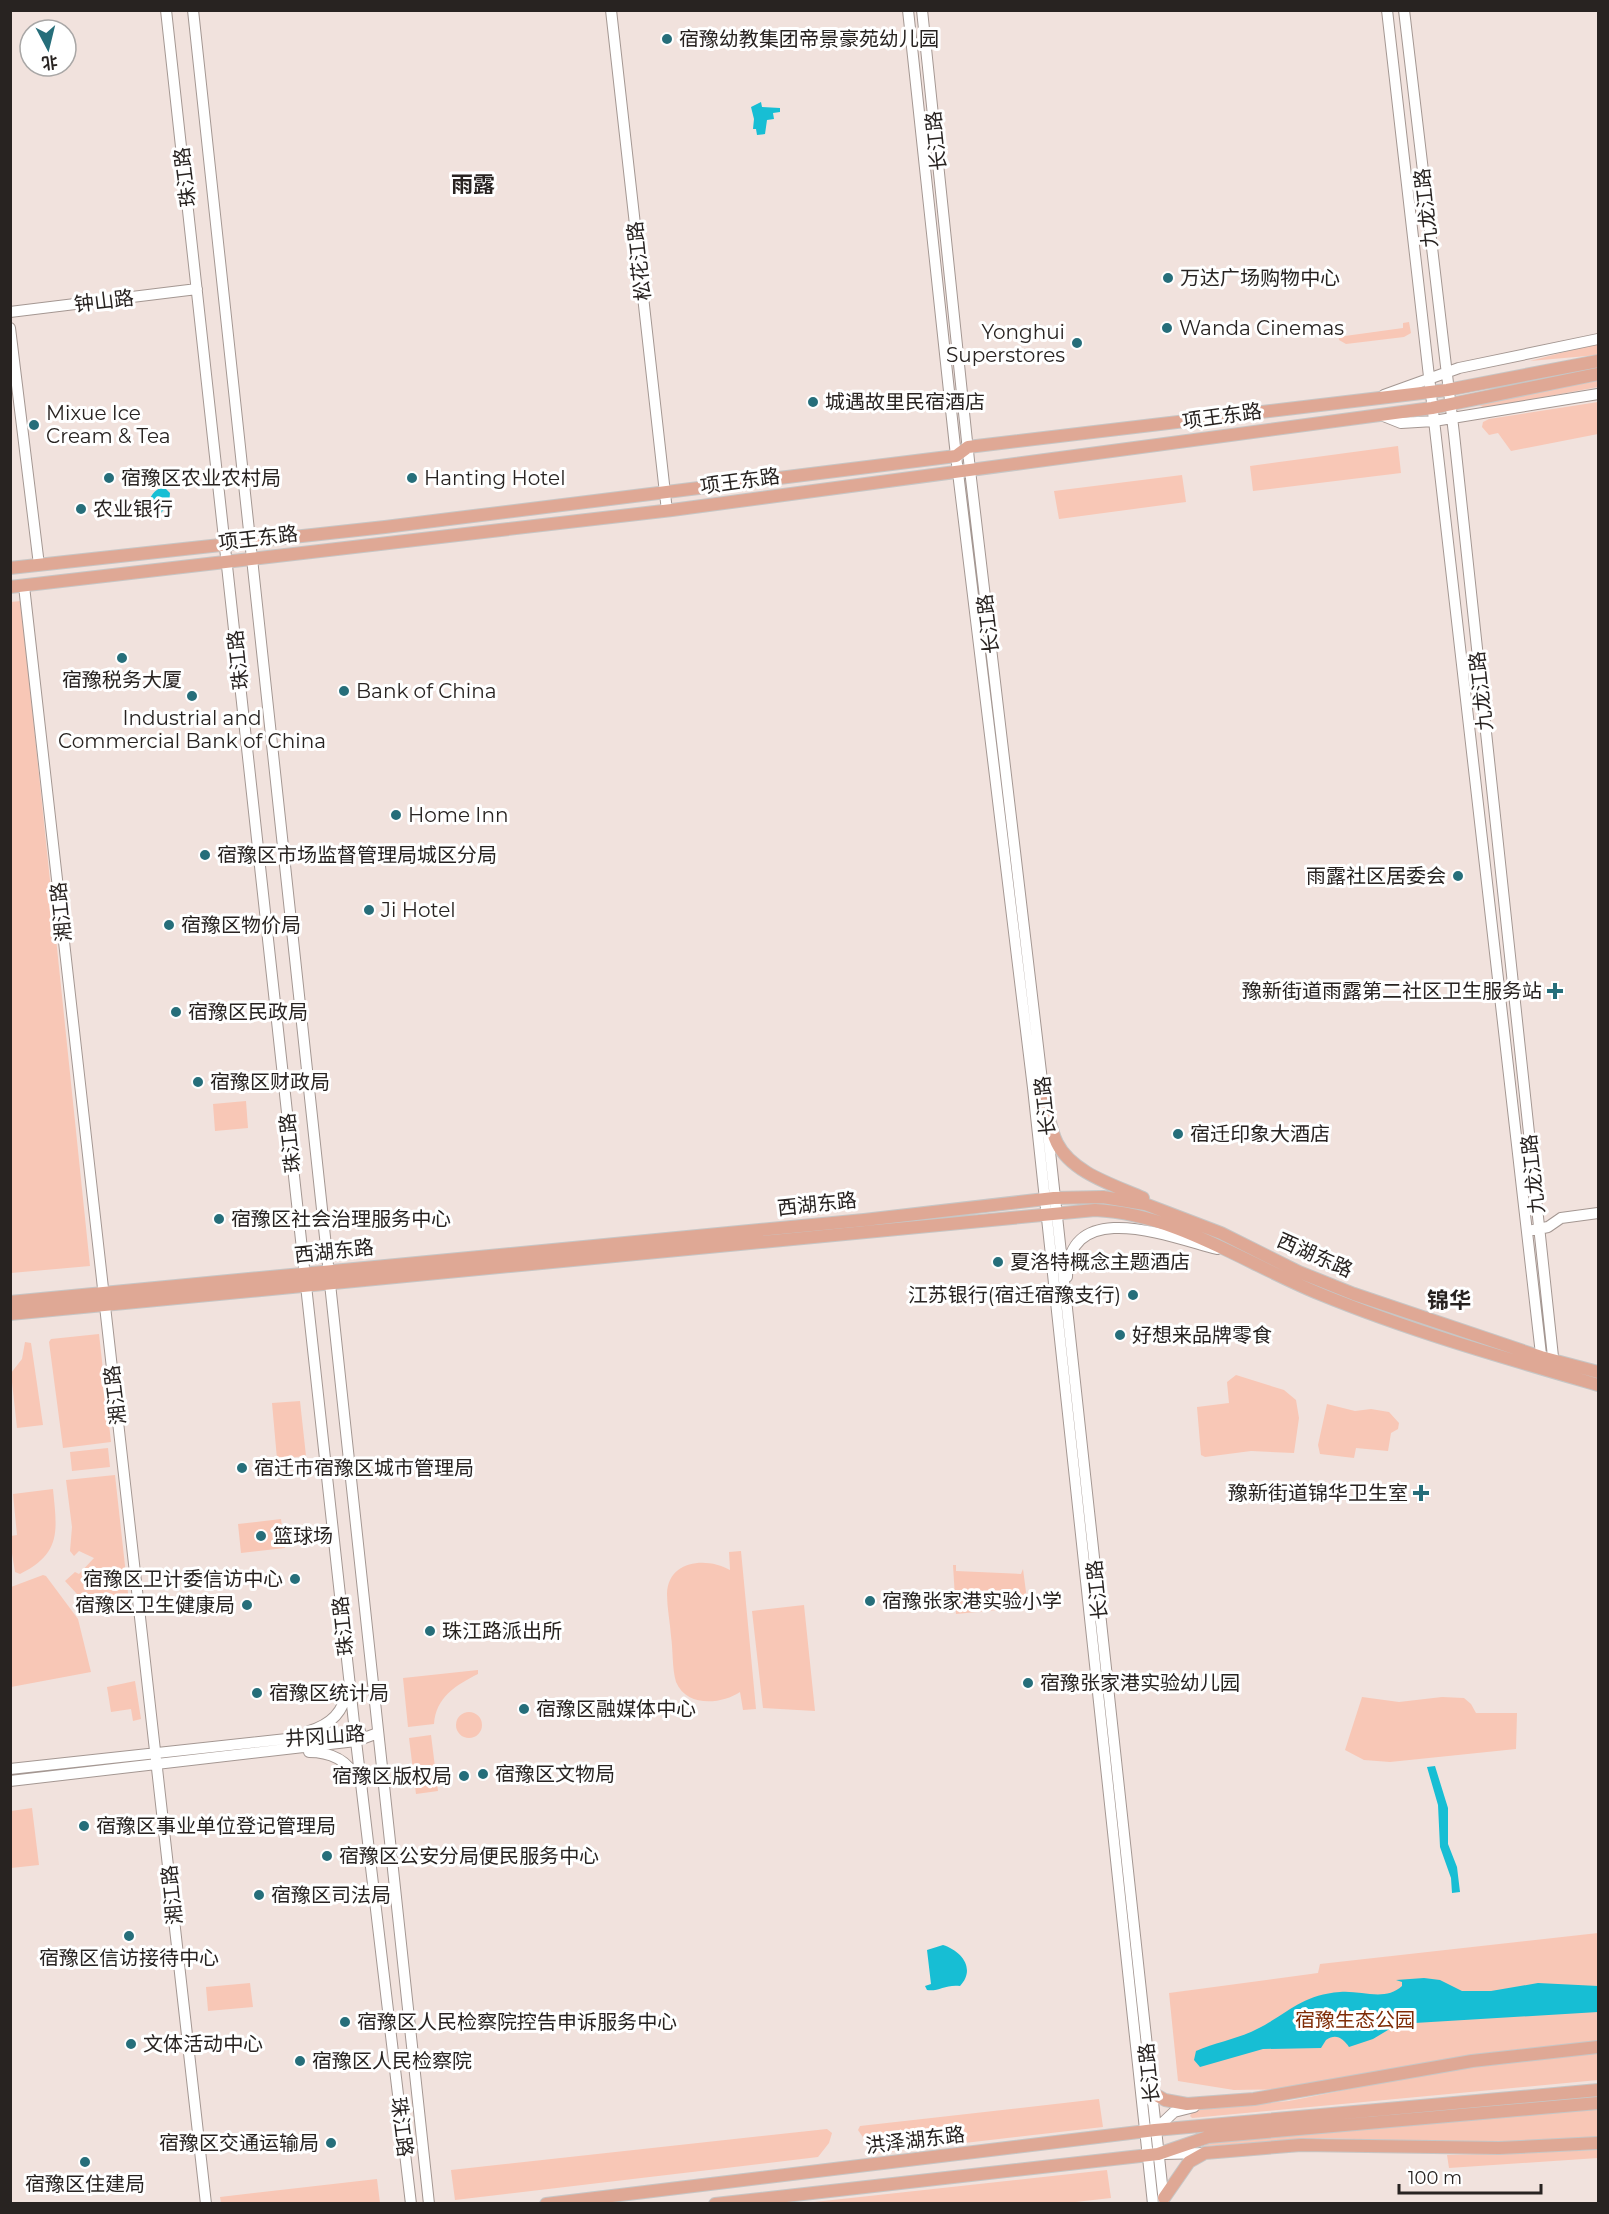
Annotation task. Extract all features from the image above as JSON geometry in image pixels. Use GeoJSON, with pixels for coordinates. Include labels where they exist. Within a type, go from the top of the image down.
{"type":"FeatureCollection","features":[{"type":"Feature","properties":{"kind":"main road","name":"项王东路"},"geometry":{"type":"LineString","coordinates":[[10,568],[956,456],[968,447],[1447,390],[1599,362]]}},
{"type":"Feature","properties":{"kind":"main road","name":"项王东路"},"geometry":{"type":"LineString","coordinates":[[10,587],[669,511],[1432,408],[1599,374]]}},
{"type":"Feature","properties":{"kind":"main road"},"geometry":{"type":"LineString","coordinates":[[1044,1097],[1056,1142],[1073,1162],[1094,1176],[1221,1233]]}},
{"type":"Feature","properties":{"kind":"main road","name":"西湖东路"},"geometry":{"type":"LineString","coordinates":[[10,1314],[104,1300],[1049,1199],[1125,1200],[1221,1233],[1299,1272],[1354,1294],[1548,1364],[1599,1385]]}},
{"type":"Feature","properties":{"kind":"main road","name":"西湖东路"},"geometry":{"type":"LineString","coordinates":[[328,1277],[1095,1210],[1131,1214],[1210,1241],[1320,1294],[1471,1347],[1548,1364],[1599,1372]]}},
{"type":"Feature","properties":{"kind":"main road","name":"西湖东路"},"geometry":{"type":"LineString","coordinates":[[10,1302],[104,1300]]}},
{"type":"Feature","properties":{"kind":"main road"},"geometry":{"type":"LineString","coordinates":[[1151,2092],[1165,2100],[1187,2104],[1221,2103],[1284,2095],[1521,2054],[1599,2047]]}},
{"type":"Feature","properties":{"kind":"main road"},"geometry":{"type":"LineString","coordinates":[[1292,2125],[1599,2090]]}},
{"type":"Feature","properties":{"kind":"main road"},"geometry":{"type":"LineString","coordinates":[[1292,2125],[1599,2103]]}},
{"type":"Feature","properties":{"kind":"main road","name":"洪泽湖东路"},"geometry":{"type":"LineString","coordinates":[[546,2204],[1151,2131],[1292,2125]]}},
{"type":"Feature","properties":{"kind":"main road","name":"洪泽湖东路"},"geometry":{"type":"LineString","coordinates":[[715,2204],[1153,2154],[1208,2137],[1292,2125]]}},
{"type":"Feature","properties":{"kind":"main road"},"geometry":{"type":"LineString","coordinates":[[1161,2202],[1189,2162],[1204,2153],[1301,2145],[1499,2148],[1599,2143]]}},
{"type":"Feature","properties":{"kind":"street","name":"珠江路"},"geometry":{"type":"LineString","coordinates":[[166,10],[361,1790],[411,2204]]}},
{"type":"Feature","properties":{"kind":"street","name":"珠江路"},"geometry":{"type":"LineString","coordinates":[[193,10],[250,559],[429,2204]]}},
{"type":"Feature","properties":{"kind":"street","name":"松花江路"},"geometry":{"type":"LineString","coordinates":[[611,10],[667,492]]}},
{"type":"Feature","properties":{"kind":"street","name":"松花江路"},"geometry":{"type":"LineString","coordinates":[[616,10],[669,511]]}},
{"type":"Feature","properties":{"kind":"street","name":"长江路"},"geometry":{"type":"LineString","coordinates":[[908,10],[956,456],[964,470],[1044,1097],[1049,1199]]}},
{"type":"Feature","properties":{"kind":"street","name":"长江路"},"geometry":{"type":"LineString","coordinates":[[922,10],[968,447],[964,470],[1049,1199],[1067,1320],[1151,2092],[1151,2131]]}},
{"type":"Feature","properties":{"kind":"street","name":"九龙江路"},"geometry":{"type":"LineString","coordinates":[[1388,10],[1526,1231],[1548,1364]]}},
{"type":"Feature","properties":{"kind":"street","name":"九龙江路"},"geometry":{"type":"LineString","coordinates":[[1404,10],[1445,374],[1452,418],[1539,1229],[1548,1364]]}},
{"type":"Feature","properties":{"kind":"street","name":"钟山路"},"geometry":{"type":"LineString","coordinates":[[10,312],[197,289]]}},
{"type":"Feature","properties":{"kind":"street"},"geometry":{"type":"LineString","coordinates":[[10,328],[39,565]]}},
{"type":"Feature","properties":{"kind":"street"},"geometry":{"type":"LineString","coordinates":[[1382,396],[1472,365],[1599,339]]}},
{"type":"Feature","properties":{"kind":"street"},"geometry":{"type":"LineString","coordinates":[[1382,415],[1401,423],[1434,421],[1599,394]]}},
{"type":"Feature","properties":{"kind":"street","name":"湘江路"},"geometry":{"type":"LineString","coordinates":[[24,586],[206,2204]]}},
{"type":"Feature","properties":{"kind":"street"},"geometry":{"type":"LineString","coordinates":[[1526,1231],[1548,1227],[1561,1218],[1599,1213]]}},
{"type":"Feature","properties":{"kind":"street","name":"长江路"},"geometry":{"type":"LineString","coordinates":[[1051,1214],[1153,2154],[1161,2202]]}},
{"type":"Feature","properties":{"kind":"street"},"geometry":{"type":"LineString","coordinates":[[1067,1320],[1070,1258],[1078,1244],[1092,1233],[1113,1227],[1128,1227],[1238,1254]]}},
{"type":"Feature","properties":{"kind":"street"},"geometry":{"type":"LineString","coordinates":[[260,1747],[330,1722],[345,1699],[348,1670]]}},
{"type":"Feature","properties":{"kind":"street","name":"井冈山路"},"geometry":{"type":"LineString","coordinates":[[10,1768],[260,1747],[378,1733]]}},
{"type":"Feature","properties":{"kind":"street"},"geometry":{"type":"LineString","coordinates":[[260,1747],[329,1755],[350,1768],[361,1790]]}},
{"type":"Feature","properties":{"kind":"street","name":"井冈山路"},"geometry":{"type":"LineString","coordinates":[[10,1781],[158,1765],[260,1747]]}},
{"type":"Feature","properties":{"kind":"street"},"geometry":{"type":"LineString","coordinates":[[1151,2131],[1174,2112],[1221,2103]]}},
{"type":"Feature","properties":{"kind":"street"},"geometry":{"type":"LineString","coordinates":[[1153,2154],[1204,2153]]}},
{"type":"Feature","properties":{"kind":"green space"},"geometry":{"type":"Polygon","coordinates":[[[1409,322],[1411,333],[1404,337],[1346,344],[1339,340],[1338,331],[1344,331],[1345,336],[1403,328],[1403,323],[1409,322]]]}},
{"type":"Feature","properties":{"kind":"green space"},"geometry":{"type":"Polygon","coordinates":[[[1598,343],[1598,355],[1530,361],[1598,343]]]}},
{"type":"Feature","properties":{"kind":"green space"},"geometry":{"type":"Polygon","coordinates":[[[1598,379],[1598,387],[1485,408],[1479,405],[1598,379]]]}},
{"type":"Feature","properties":{"kind":"green space"},"geometry":{"type":"Polygon","coordinates":[[[1598,402],[1598,434],[1511,451],[1498,433],[1489,435],[1482,427],[1483,422],[1489,419],[1598,402]]]}},
{"type":"Feature","properties":{"kind":"green space"},"geometry":{"type":"Polygon","coordinates":[[[1398,446],[1401,473],[1253,491],[1250,466],[1398,446]]]}},
{"type":"Feature","properties":{"kind":"green space"},"geometry":{"type":"Polygon","coordinates":[[[1182,475],[1186,502],[1059,519],[1054,491],[1182,475]]]}},
{"type":"Feature","properties":{"kind":"green space"},"geometry":{"type":"Polygon","coordinates":[[[21,601],[90,1266],[11,1273],[10,602],[21,601]]]}},
{"type":"Feature","properties":{"kind":"green space"},"geometry":{"type":"Polygon","coordinates":[[[246,1101],[248,1128],[215,1131],[213,1104],[246,1101]]]}},
{"type":"Feature","properties":{"kind":"green space"},"geometry":{"type":"Polygon","coordinates":[[[99,1334],[111,1442],[63,1448],[49,1342],[51,1339],[99,1334]]]}},
{"type":"Feature","properties":{"kind":"green space"},"geometry":{"type":"Polygon","coordinates":[[[25,1342],[31,1343],[43,1425],[17,1428],[11,1373],[22,1359],[25,1342]]]}},
{"type":"Feature","properties":{"kind":"green space"},"geometry":{"type":"Polygon","coordinates":[[[1236,1375],[1284,1390],[1296,1400],[1299,1418],[1294,1453],[1251,1451],[1205,1457],[1201,1455],[1197,1407],[1229,1403],[1227,1382],[1236,1375]]]}},
{"type":"Feature","properties":{"kind":"green space"},"geometry":{"type":"Polygon","coordinates":[[[300,1401],[306,1456],[277,1459],[272,1403],[300,1401]]]}},
{"type":"Feature","properties":{"kind":"green space"},"geometry":{"type":"Polygon","coordinates":[[[1327,1404],[1355,1411],[1371,1409],[1389,1412],[1399,1423],[1398,1429],[1391,1433],[1388,1451],[1356,1448],[1354,1458],[1320,1454],[1318,1445],[1327,1404]]]}},
{"type":"Feature","properties":{"kind":"green space"},"geometry":{"type":"Polygon","coordinates":[[[108,1448],[110,1467],[72,1471],[70,1452],[108,1448]]]}},
{"type":"Feature","properties":{"kind":"green space"},"geometry":{"type":"Polygon","coordinates":[[[115,1475],[129,1602],[89,1607],[65,1581],[75,1572],[79,1574],[94,1558],[79,1551],[74,1556],[70,1551],[72,1527],[66,1480],[115,1475]]]}},
{"type":"Feature","properties":{"kind":"green space"},"geometry":{"type":"Polygon","coordinates":[[[53,1489],[55,1529],[50,1549],[34,1566],[20,1574],[15,1572],[10,1541],[11,1536],[17,1535],[13,1494],[53,1489]]]}},
{"type":"Feature","properties":{"kind":"green space","name":"篮球场"},"geometry":{"type":"Polygon","coordinates":[[[281,1519],[285,1548],[241,1553],[238,1524],[281,1519]]]}},
{"type":"Feature","properties":{"kind":"green space"},"geometry":{"type":"Polygon","coordinates":[[[741,1551],[756,1709],[743,1710],[740,1692],[724,1699],[705,1701],[696,1700],[681,1690],[676,1682],[674,1671],[667,1604],[669,1582],[682,1568],[691,1564],[711,1563],[730,1570],[729,1552],[741,1551]]]}},
{"type":"Feature","properties":{"kind":"green space"},"geometry":{"type":"Polygon","coordinates":[[[953,1565],[956,1565],[956,1571],[1021,1574],[1023,1569],[1028,1607],[956,1614],[953,1565]]]}},
{"type":"Feature","properties":{"kind":"green space"},"geometry":{"type":"Polygon","coordinates":[[[43,1575],[78,1619],[91,1672],[11,1687],[11,1587],[43,1575]]]}},
{"type":"Feature","properties":{"kind":"green space"},"geometry":{"type":"Polygon","coordinates":[[[804,1605],[815,1711],[763,1708],[752,1611],[804,1605]]]}},
{"type":"Feature","properties":{"kind":"green space"},"geometry":{"type":"Polygon","coordinates":[[[478,1670],[478,1674],[455,1688],[443,1699],[434,1724],[408,1727],[403,1678],[478,1670]]]}},
{"type":"Feature","properties":{"kind":"green space"},"geometry":{"type":"Polygon","coordinates":[[[135,1681],[141,1719],[133,1721],[131,1709],[111,1712],[107,1687],[135,1681]]]}},
{"type":"Feature","properties":{"kind":"green space"},"geometry":{"type":"Polygon","coordinates":[[[1362,1697],[1399,1702],[1442,1697],[1464,1698],[1476,1713],[1517,1713],[1516,1749],[1390,1762],[1364,1760],[1345,1750],[1362,1697]]]}},
{"type":"Feature","properties":{"kind":"green space"},"geometry":{"type":"Polygon","coordinates":[[[469,1712],[478,1716],[482,1725],[478,1734],[469,1738],[460,1734],[456,1725],[460,1716],[469,1712]]]}},
{"type":"Feature","properties":{"kind":"green space"},"geometry":{"type":"Polygon","coordinates":[[[431,1735],[438,1791],[416,1794],[409,1738],[431,1735]]]}},
{"type":"Feature","properties":{"kind":"green space"},"geometry":{"type":"Polygon","coordinates":[[[32,1808],[39,1865],[11,1868],[11,1811],[32,1808]]]}},
{"type":"Feature","properties":{"kind":"green space","name":"宿豫生态公园"},"geometry":{"type":"Polygon","coordinates":[[[1598,1933],[1598,2043],[1518,2049],[1288,2089],[1234,2090],[1178,2081],[1169,1993],[1318,1973],[1320,1964],[1598,1933]]]}},
{"type":"Feature","properties":{"kind":"green space"},"geometry":{"type":"Polygon","coordinates":[[[250,1983],[253,2007],[208,2011],[206,1987],[250,1983]]]}},
{"type":"Feature","properties":{"kind":"green space"},"geometry":{"type":"Polygon","coordinates":[[[1598,2051],[1598,2080],[1192,2118],[1190,2116],[1193,2110],[1289,2101],[1481,2063],[1598,2051]]]}},
{"type":"Feature","properties":{"kind":"green space"},"geometry":{"type":"Polygon","coordinates":[[[1099,2099],[1103,2127],[879,2153],[869,2146],[858,2130],[860,2126],[1099,2099]]]}},
{"type":"Feature","properties":{"kind":"green space"},"geometry":{"type":"Polygon","coordinates":[[[1598,2109],[1598,2138],[1482,2143],[1323,2138],[1205,2146],[1208,2140],[1598,2109]]]}},
{"type":"Feature","properties":{"kind":"green space"},"geometry":{"type":"Polygon","coordinates":[[[827,2129],[832,2133],[829,2143],[818,2157],[455,2200],[451,2170],[827,2129]]]}},
{"type":"Feature","properties":{"kind":"green space"},"geometry":{"type":"Polygon","coordinates":[[[1598,2150],[1598,2158],[1449,2168],[1447,2155],[1598,2150]]]}},
{"type":"Feature","properties":{"kind":"green space"},"geometry":{"type":"Polygon","coordinates":[[[1107,2170],[1111,2198],[1058,2204],[805,2203],[1107,2170]]]}},
{"type":"Feature","properties":{"kind":"green space"},"geometry":{"type":"Polygon","coordinates":[[[377,2179],[380,2203],[221,2203],[220,2197],[377,2179]]]}},
{"type":"Feature","properties":{"kind":"water"},"geometry":{"type":"Polygon","coordinates":[[[761,102],[762,107],[780,108],[780,112],[773,113],[774,119],[767,120],[765,134],[757,135],[756,129],[753,129],[754,119],[751,107],[761,102]]]}},
{"type":"Feature","properties":{"kind":"water"},"geometry":{"type":"Polygon","coordinates":[[[164,487],[170,493],[169,504],[161,513],[154,513],[149,510],[150,499],[157,490],[164,487]]]}},
{"type":"Feature","properties":{"kind":"water"},"geometry":{"type":"Polygon","coordinates":[[[1435,1766],[1448,1808],[1448,1844],[1457,1867],[1460,1892],[1452,1893],[1451,1878],[1440,1847],[1438,1805],[1427,1767],[1435,1766]]]}},
{"type":"Feature","properties":{"kind":"water"},"geometry":{"type":"Polygon","coordinates":[[[943,1945],[956,1952],[965,1961],[967,1973],[965,1980],[960,1986],[927,1990],[925,1986],[931,1984],[927,1950],[943,1945]]]}},
{"type":"Feature","properties":{"kind":"water"},"geometry":{"type":"Polygon","coordinates":[[[1424,1978],[1440,1980],[1462,1991],[1491,1991],[1538,1983],[1598,1986],[1598,2012],[1398,2024],[1373,2039],[1349,2047],[1342,2039],[1333,2037],[1326,2040],[1321,2048],[1263,2049],[1200,2067],[1194,2060],[1196,2051],[1250,2032],[1315,1997],[1340,1992],[1388,1993],[1402,1986],[1402,1982],[1396,1980],[1424,1978]]]}},
{"type":"Feature","properties":{"kind":"place","name":"宿豫幼教集团帝景豪苑幼儿园"},"geometry":{"type":"Point","coordinates":[667,39]}},
{"type":"Feature","properties":{"kind":"place","name":"万达广场购物中心"},"geometry":{"type":"Point","coordinates":[1168,278]}},
{"type":"Feature","properties":{"kind":"place","name":"Wanda Cinemas"},"geometry":{"type":"Point","coordinates":[1167,328]}},
{"type":"Feature","properties":{"kind":"place","name":"Yonghui Superstores"},"geometry":{"type":"Point","coordinates":[1077,343]}},
{"type":"Feature","properties":{"kind":"place","name":"城遇故里民宿酒店"},"geometry":{"type":"Point","coordinates":[813,402]}},
{"type":"Feature","properties":{"kind":"place","name":"Mixue Ice Cream & Tea"},"geometry":{"type":"Point","coordinates":[34,425]}},
{"type":"Feature","properties":{"kind":"place","name":"宿豫区农业农村局"},"geometry":{"type":"Point","coordinates":[109,478]}},
{"type":"Feature","properties":{"kind":"place","name":"Hanting Hotel"},"geometry":{"type":"Point","coordinates":[412,478]}},
{"type":"Feature","properties":{"kind":"place","name":"农业银行"},"geometry":{"type":"Point","coordinates":[81,509]}},
{"type":"Feature","properties":{"kind":"place","name":"宿豫税务大厦"},"geometry":{"type":"Point","coordinates":[122,658]}},
{"type":"Feature","properties":{"kind":"place","name":"Bank of China"},"geometry":{"type":"Point","coordinates":[344,691]}},
{"type":"Feature","properties":{"kind":"place","name":"Industrial and Commercial Bank of China"},"geometry":{"type":"Point","coordinates":[192,696]}},
{"type":"Feature","properties":{"kind":"place","name":"Home Inn"},"geometry":{"type":"Point","coordinates":[396,815]}},
{"type":"Feature","properties":{"kind":"place","name":"宿豫区市场监督管理局城区分局"},"geometry":{"type":"Point","coordinates":[205,855]}},
{"type":"Feature","properties":{"kind":"place","name":"雨露社区居委会"},"geometry":{"type":"Point","coordinates":[1458,876]}},
{"type":"Feature","properties":{"kind":"place","name":"Ji Hotel"},"geometry":{"type":"Point","coordinates":[369,910]}},
{"type":"Feature","properties":{"kind":"place","name":"宿豫区物价局"},"geometry":{"type":"Point","coordinates":[169,925]}},
{"type":"Feature","properties":{"kind":"place","name":"豫新街道雨露第二社区卫生服务站"},"geometry":{"type":"Point","coordinates":[1555,991]}},
{"type":"Feature","properties":{"kind":"place","name":"宿豫区民政局"},"geometry":{"type":"Point","coordinates":[176,1012]}},
{"type":"Feature","properties":{"kind":"place","name":"宿豫区财政局"},"geometry":{"type":"Point","coordinates":[198,1082]}},
{"type":"Feature","properties":{"kind":"place","name":"宿迁印象大酒店"},"geometry":{"type":"Point","coordinates":[1178,1134]}},
{"type":"Feature","properties":{"kind":"place","name":"宿豫区社会治理服务中心"},"geometry":{"type":"Point","coordinates":[219,1219]}},
{"type":"Feature","properties":{"kind":"place","name":"夏洛特概念主题酒店"},"geometry":{"type":"Point","coordinates":[998,1262]}},
{"type":"Feature","properties":{"kind":"place","name":"江苏银行(宿迁宿豫支行)"},"geometry":{"type":"Point","coordinates":[1133,1295]}},
{"type":"Feature","properties":{"kind":"place","name":"好想来品牌零食"},"geometry":{"type":"Point","coordinates":[1120,1335]}},
{"type":"Feature","properties":{"kind":"place","name":"宿迁市宿豫区城市管理局"},"geometry":{"type":"Point","coordinates":[242,1468]}},
{"type":"Feature","properties":{"kind":"place","name":"豫新街道锦华卫生室"},"geometry":{"type":"Point","coordinates":[1421,1493]}},
{"type":"Feature","properties":{"kind":"place","name":"篮球场"},"geometry":{"type":"Point","coordinates":[261,1536]}},
{"type":"Feature","properties":{"kind":"place","name":"宿豫区卫计委信访中心"},"geometry":{"type":"Point","coordinates":[295,1579]}},
{"type":"Feature","properties":{"kind":"place","name":"宿豫张家港实验小学"},"geometry":{"type":"Point","coordinates":[870,1601]}},
{"type":"Feature","properties":{"kind":"place","name":"宿豫区卫生健康局"},"geometry":{"type":"Point","coordinates":[247,1605]}},
{"type":"Feature","properties":{"kind":"place","name":"珠江路派出所"},"geometry":{"type":"Point","coordinates":[430,1631]}},
{"type":"Feature","properties":{"kind":"place","name":"宿豫张家港实验幼儿园"},"geometry":{"type":"Point","coordinates":[1028,1683]}},
{"type":"Feature","properties":{"kind":"place","name":"宿豫区统计局"},"geometry":{"type":"Point","coordinates":[257,1693]}},
{"type":"Feature","properties":{"kind":"place","name":"宿豫区融媒体中心"},"geometry":{"type":"Point","coordinates":[524,1709]}},
{"type":"Feature","properties":{"kind":"place","name":"宿豫区文物局"},"geometry":{"type":"Point","coordinates":[483,1774]}},
{"type":"Feature","properties":{"kind":"place","name":"宿豫区版权局"},"geometry":{"type":"Point","coordinates":[464,1776]}},
{"type":"Feature","properties":{"kind":"place","name":"宿豫区事业单位登记管理局"},"geometry":{"type":"Point","coordinates":[84,1826]}},
{"type":"Feature","properties":{"kind":"place","name":"宿豫区公安分局便民服务中心"},"geometry":{"type":"Point","coordinates":[327,1856]}},
{"type":"Feature","properties":{"kind":"place","name":"宿豫区司法局"},"geometry":{"type":"Point","coordinates":[259,1895]}},
{"type":"Feature","properties":{"kind":"place","name":"宿豫区信访接待中心"},"geometry":{"type":"Point","coordinates":[129,1936]}},
{"type":"Feature","properties":{"kind":"place","name":"宿豫区人民检察院控告申诉服务中心"},"geometry":{"type":"Point","coordinates":[345,2022]}},
{"type":"Feature","properties":{"kind":"place","name":"文体活动中心"},"geometry":{"type":"Point","coordinates":[131,2044]}},
{"type":"Feature","properties":{"kind":"place","name":"宿豫区人民检察院"},"geometry":{"type":"Point","coordinates":[300,2061]}},
{"type":"Feature","properties":{"kind":"place","name":"宿豫区交通运输局"},"geometry":{"type":"Point","coordinates":[331,2143]}},
{"type":"Feature","properties":{"kind":"place","name":"宿豫区住建局"},"geometry":{"type":"Point","coordinates":[85,2162]}},
{"type":"Feature","properties":{"kind":"district","name":"雨露"},"geometry":{"type":"Point","coordinates":[473,184]}},
{"type":"Feature","properties":{"kind":"district","name":"锦华"},"geometry":{"type":"Point","coordinates":[1449,1300]}}]}
